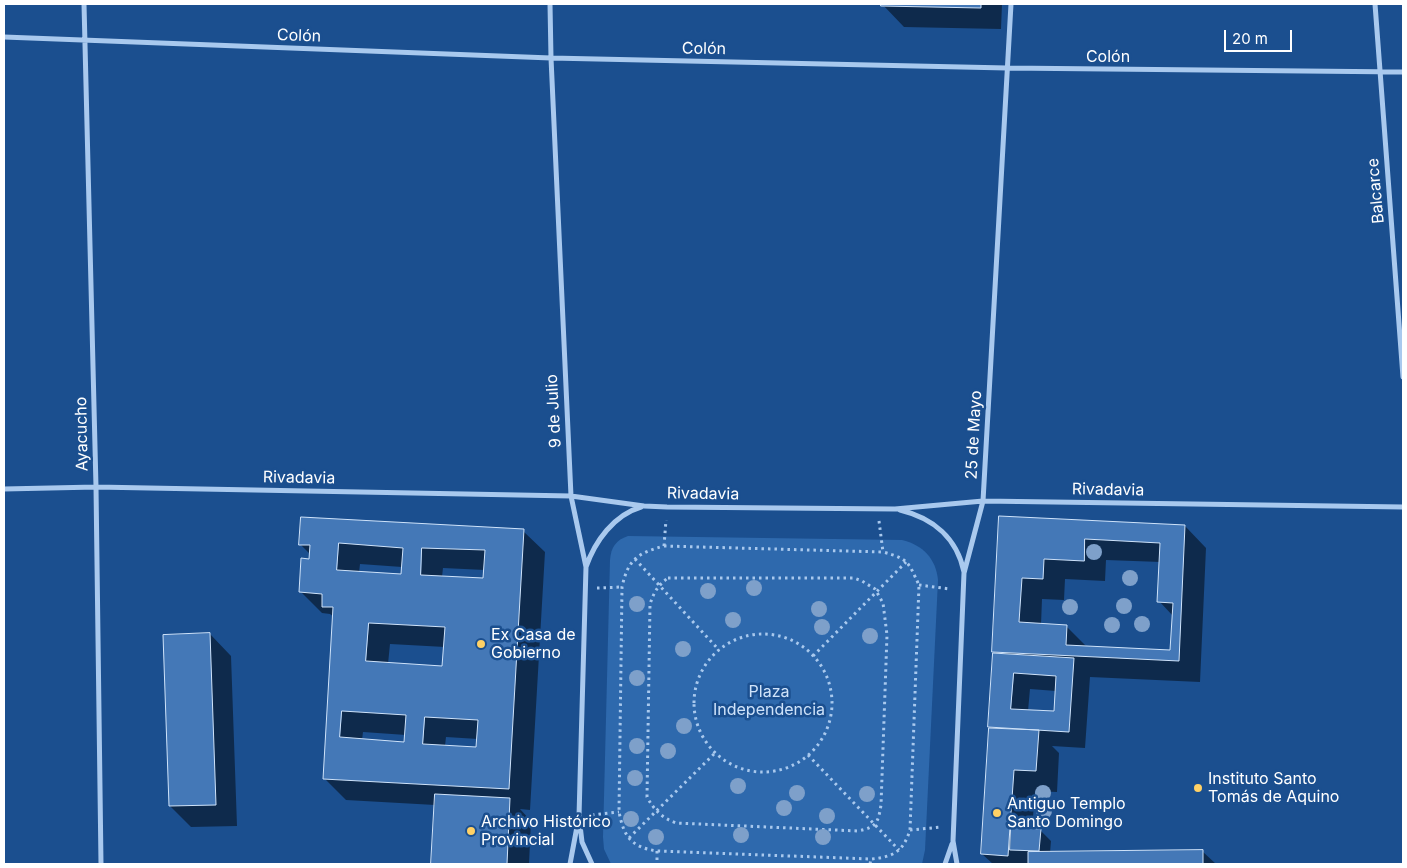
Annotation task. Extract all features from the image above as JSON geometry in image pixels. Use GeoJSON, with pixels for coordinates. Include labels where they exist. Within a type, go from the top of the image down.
{"type":"FeatureCollection","features":[{"type":"Feature","properties":{"kind":"street","name":"Ayacucho"},"geometry":{"type":"LineString","coordinates":[[84,4],[96,487],[100,864]]}},
{"type":"Feature","properties":{"kind":"street","name":"9 de Julio"},"geometry":{"type":"LineString","coordinates":[[550,4],[571,496],[586,567],[579,816],[582,842],[592,864]]}},
{"type":"Feature","properties":{"kind":"street","name":"25 de Mayo"},"geometry":{"type":"LineString","coordinates":[[957,864],[953,841],[953,827],[964,573],[983,501],[1011,4]]}},
{"type":"Feature","properties":{"kind":"street","name":"Balcarce"},"geometry":{"type":"LineString","coordinates":[[1375,4],[1403,377]]}},
{"type":"Feature","properties":{"kind":"street","name":"Colón"},"geometry":{"type":"LineString","coordinates":[[4,37],[551,58],[1007,68],[1403,72]]}},
{"type":"Feature","properties":{"kind":"street","name":"Rivadavia"},"geometry":{"type":"LineString","coordinates":[[4,489],[96,487],[571,496],[644,506],[877,509],[983,501],[1403,507]]}},
{"type":"Feature","properties":{"kind":"street"},"geometry":{"type":"LineString","coordinates":[[586,567],[595,547],[608,528],[628,512],[644,506]]}},
{"type":"Feature","properties":{"kind":"street"},"geometry":{"type":"LineString","coordinates":[[895,509],[929,521],[949,537],[961,560],[964,573]]}},
{"type":"Feature","properties":{"kind":"street","name":"9 de Julio"},"geometry":{"type":"LineString","coordinates":[[570,864],[579,816]]}},
{"type":"Feature","properties":{"kind":"street"},"geometry":{"type":"LineString","coordinates":[[945,864],[953,841]]}},
{"type":"Feature","properties":{"kind":"path"},"geometry":{"type":"LineString","coordinates":[[664,546],[667,506]]}},
{"type":"Feature","properties":{"kind":"path"},"geometry":{"type":"LineString","coordinates":[[877,509],[883,552]]}},
{"type":"Feature","properties":{"kind":"path"},"geometry":{"type":"LineString","coordinates":[[664,546],[883,552],[902,557],[906,562],[919,585],[910,830],[906,843],[896,853],[884,858],[871,859],[657,851],[636,846],[622,830],[619,812],[622,587],[625,572],[634,559],[645,551],[664,546]]}},
{"type":"Feature","properties":{"kind":"path"},"geometry":{"type":"LineString","coordinates":[[634,559],[719,650]]}},
{"type":"Feature","properties":{"kind":"path"},"geometry":{"type":"LineString","coordinates":[[813,656],[906,562]]}},
{"type":"Feature","properties":{"kind":"path"},"geometry":{"type":"LineString","coordinates":[[668,578],[854,578],[862,581],[877,592],[883,603],[887,635],[881,805],[879,819],[872,828],[858,831],[676,823],[668,820],[656,811],[647,798],[650,604],[658,585],[668,578]]}},
{"type":"Feature","properties":{"kind":"path"},"geometry":{"type":"LineString","coordinates":[[919,585],[963,591]]}},
{"type":"Feature","properties":{"kind":"path"},"geometry":{"type":"LineString","coordinates":[[586,588],[622,587]]}},
{"type":"Feature","properties":{"kind":"path"},"geometry":{"type":"LineString","coordinates":[[770,634],[792,640],[813,656],[825,673],[832,696],[830,719],[821,741],[805,758],[784,770],[760,773],[739,769],[720,758],[705,742],[696,722],[694,702],[698,678],[709,659],[719,650],[726,644],[746,636],[770,634]]}},
{"type":"Feature","properties":{"kind":"path"},"geometry":{"type":"LineString","coordinates":[[629,838],[715,753]]}},
{"type":"Feature","properties":{"kind":"path"},"geometry":{"type":"LineString","coordinates":[[808,755],[899,850]]}},
{"type":"Feature","properties":{"kind":"path"},"geometry":{"type":"LineString","coordinates":[[579,816],[619,812]]}},
{"type":"Feature","properties":{"kind":"path"},"geometry":{"type":"LineString","coordinates":[[910,830],[953,827]]}},
{"type":"Feature","properties":{"kind":"path"},"geometry":{"type":"LineString","coordinates":[[657,851],[657,864]]}},
{"type":"Feature","properties":{"kind":"path"},"geometry":{"type":"LineString","coordinates":[[870,864],[871,859]]}},
{"type":"Feature","properties":{"kind":"green space","name":"Plaza Independencia"},"geometry":{"type":"Polygon","coordinates":[[[628,536],[902,540],[916,545],[927,554],[937,572],[938,580],[925,850],[922,864],[611,864],[604,849],[603,837],[610,560],[615,545],[628,536]]]}},
{"type":"Feature","properties":{"kind":"building"},"geometry":{"type":"Polygon","coordinates":[[[881,4],[981,4],[981,8],[881,6],[881,4]]]}},
{"type":"Feature","properties":{"kind":"building"},"geometry":{"type":"Polygon","coordinates":[[[999,516],[1185,525],[1179,661],[992,652],[999,516]],[[1085,539],[1084,561],[1044,559],[1043,579],[1022,578],[1019,622],[1067,625],[1066,645],[1170,650],[1173,603],[1157,602],[1160,543],[1085,539]]]}},
{"type":"Feature","properties":{"kind":"building","name":"Ex Casa de Gobierno"},"geometry":{"type":"Polygon","coordinates":[[[301,517],[524,529],[509,789],[323,779],[333,607],[322,607],[322,594],[299,592],[301,558],[309,559],[310,545],[299,545],[301,517]],[[339,543],[337,570],[401,574],[403,548],[339,543]],[[422,548],[421,575],[483,578],[485,550],[422,548]],[[369,623],[366,661],[442,666],[445,627],[369,623]],[[342,711],[340,737],[404,742],[406,715],[342,711]],[[425,717],[423,744],[476,747],[478,720],[425,717]]]}},
{"type":"Feature","properties":{"kind":"building"},"geometry":{"type":"Polygon","coordinates":[[[210,633],[216,805],[169,806],[163,635],[210,633]]]}},
{"type":"Feature","properties":{"kind":"building"},"geometry":{"type":"Polygon","coordinates":[[[993,653],[1074,658],[1069,732],[988,727],[993,653]],[[1014,673],[1011,709],[1054,711],[1056,676],[1014,673]]]}},
{"type":"Feature","properties":{"kind":"building","name":"Antiguo Templo Santo Domingo"},"geometry":{"type":"Polygon","coordinates":[[[989,728],[1039,730],[1036,771],[1014,770],[1008,856],[981,854],[989,728]]]}},
{"type":"Feature","properties":{"kind":"building","name":"Archivo Histórico Provincial"},"geometry":{"type":"Polygon","coordinates":[[[435,794],[510,798],[507,864],[431,864],[435,794]]]}},
{"type":"Feature","properties":{"kind":"building"},"geometry":{"type":"Polygon","coordinates":[[[1011,827],[1041,829],[1039,851],[1010,850],[1011,827]]]}},
{"type":"Feature","properties":{"kind":"building"},"geometry":{"type":"Polygon","coordinates":[[[1203,850],[1203,864],[1028,864],[1028,852],[1203,850]]]}},
{"type":"Feature","properties":{"kind":"place","name":"Ex Casa de Gobierno"},"geometry":{"type":"Point","coordinates":[481,644]}},
{"type":"Feature","properties":{"kind":"place","name":"Instituto Santo Tomás de Aquino"},"geometry":{"type":"Point","coordinates":[1198,788]}},
{"type":"Feature","properties":{"kind":"place","name":"Antiguo Templo Santo Domingo"},"geometry":{"type":"Point","coordinates":[997,813]}},
{"type":"Feature","properties":{"kind":"place","name":"Archivo Histórico Provincial"},"geometry":{"type":"Point","coordinates":[471,831]}}]}
